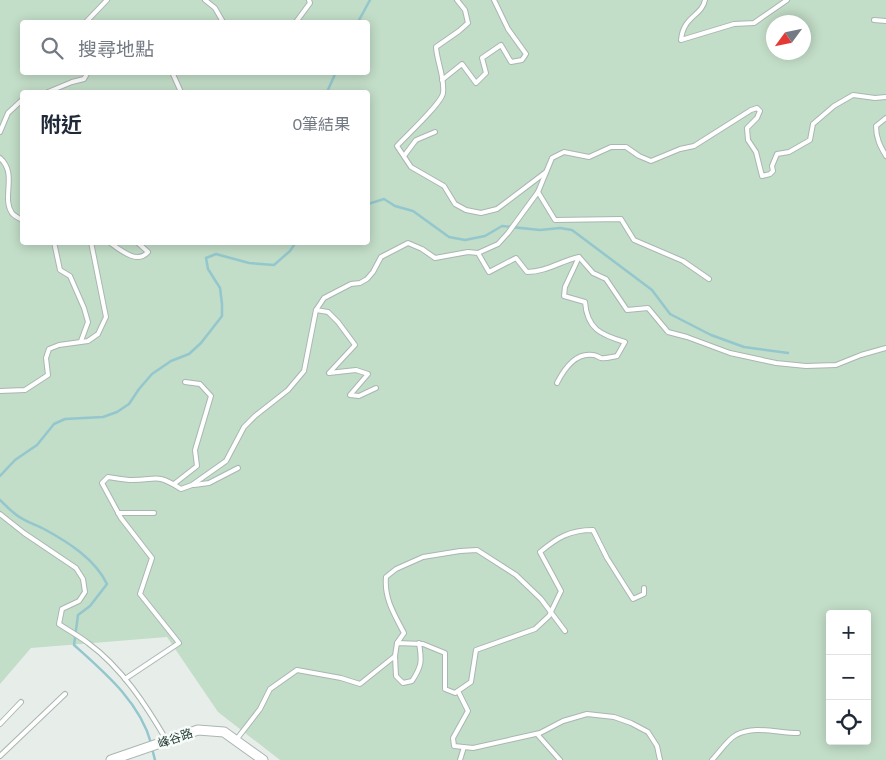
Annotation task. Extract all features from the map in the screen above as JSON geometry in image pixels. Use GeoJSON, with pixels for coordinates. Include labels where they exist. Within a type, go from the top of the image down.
{"type":"FeatureCollection","features":[{"type":"Feature","properties":{"kind":"street","name":"峰谷路"},"geometry":{"type":"LineString","coordinates":[[111,760],[198,730],[208,730],[224,732],[263,760]]}},
{"type":"Feature","properties":{"kind":"lane"},"geometry":{"type":"LineString","coordinates":[[88,20],[108,0]]}},
{"type":"Feature","properties":{"kind":"lane"},"geometry":{"type":"LineString","coordinates":[[205,0],[215,8],[221,20]]}},
{"type":"Feature","properties":{"kind":"lane"},"geometry":{"type":"LineString","coordinates":[[297,20],[310,3],[310,0]]}},
{"type":"Feature","properties":{"kind":"lane"},"geometry":{"type":"LineString","coordinates":[[457,0],[465,10],[468,23],[460,32],[436,47],[436,59],[442,80],[443,96],[435,108],[397,146],[411,166],[444,186],[455,204],[466,210],[481,213],[497,209],[548,170]]}},
{"type":"Feature","properties":{"kind":"lane"},"geometry":{"type":"LineString","coordinates":[[442,80],[462,64],[476,82],[486,74],[482,58],[501,45],[511,62],[522,60],[526,54],[508,29],[494,0]]}},
{"type":"Feature","properties":{"kind":"lane"},"geometry":{"type":"LineString","coordinates":[[705,0],[704,5],[687,20],[682,31],[681,40],[734,24],[754,23],[787,0]]}},
{"type":"Feature","properties":{"kind":"lane"},"geometry":{"type":"LineString","coordinates":[[874,20],[886,20]]}},
{"type":"Feature","properties":{"kind":"lane"},"geometry":{"type":"LineString","coordinates":[[53,90],[84,79],[86,75]]}},
{"type":"Feature","properties":{"kind":"lane"},"geometry":{"type":"LineString","coordinates":[[173,75],[180,90]]}},
{"type":"Feature","properties":{"kind":"lane"},"geometry":{"type":"LineString","coordinates":[[192,485],[226,461],[244,427],[288,390],[304,371],[316,310],[324,298],[351,284],[360,283],[367,279],[381,257],[408,243],[422,249],[434,258],[468,252],[478,253],[498,244],[510,232],[538,192],[552,158],[564,152],[589,157],[611,147],[626,147],[639,156],[651,161],[680,149],[694,146],[757,108],[760,111],[757,118],[747,128],[748,140],[756,152],[762,176],[773,171],[772,166],[777,154],[789,152],[810,140],[813,124],[834,106],[853,95],[875,98],[886,97]]}},
{"type":"Feature","properties":{"kind":"lane"},"geometry":{"type":"LineString","coordinates":[[0,132],[8,113],[20,102]]}},
{"type":"Feature","properties":{"kind":"lane"},"geometry":{"type":"LineString","coordinates":[[886,118],[876,126],[876,135],[880,147],[886,156]]}},
{"type":"Feature","properties":{"kind":"lane"},"geometry":{"type":"LineString","coordinates":[[404,156],[416,140],[435,132]]}},
{"type":"Feature","properties":{"kind":"lane"},"geometry":{"type":"LineString","coordinates":[[0,158],[6,164],[9,177],[9,204],[13,214],[20,219]]}},
{"type":"Feature","properties":{"kind":"lane"},"geometry":{"type":"LineString","coordinates":[[538,192],[555,220],[621,219],[634,240],[683,261],[709,279]]}},
{"type":"Feature","properties":{"kind":"lane"},"geometry":{"type":"LineString","coordinates":[[55,245],[60,270],[70,276],[88,322],[81,341]]}},
{"type":"Feature","properties":{"kind":"lane"},"geometry":{"type":"LineString","coordinates":[[0,392],[25,390],[48,374],[46,358],[49,349],[59,345],[88,341],[98,334],[106,317],[91,245]]}},
{"type":"Feature","properties":{"kind":"lane"},"geometry":{"type":"LineString","coordinates":[[113,245],[137,258],[148,252],[141,245]]}},
{"type":"Feature","properties":{"kind":"lane"},"geometry":{"type":"LineString","coordinates":[[478,253],[489,272],[516,258],[527,272],[538,272],[568,259],[579,257]]}},
{"type":"Feature","properties":{"kind":"lane"},"geometry":{"type":"LineString","coordinates":[[579,257],[593,274],[606,279],[627,310],[648,308],[668,332],[687,337],[730,354],[768,362],[806,366],[836,365],[886,348]]}},
{"type":"Feature","properties":{"kind":"lane"},"geometry":{"type":"LineString","coordinates":[[557,383],[562,372],[571,361],[581,356],[593,355],[603,359],[617,356],[625,342],[607,337],[590,323],[586,315],[585,302],[564,296],[565,287],[579,257]]}},
{"type":"Feature","properties":{"kind":"lane"},"geometry":{"type":"LineString","coordinates":[[316,310],[328,312],[355,345],[328,374],[356,370],[368,374],[350,395],[359,396],[376,388]]}},
{"type":"Feature","properties":{"kind":"lane"},"geometry":{"type":"LineString","coordinates":[[174,484],[197,466],[195,450],[211,396],[200,384],[184,382]]}},
{"type":"Feature","properties":{"kind":"lane"},"geometry":{"type":"LineString","coordinates":[[125,679],[179,643],[140,594],[152,558],[118,512],[102,483],[108,477],[132,480],[158,477],[181,489],[192,485],[209,483],[238,468]]}},
{"type":"Feature","properties":{"kind":"lane"},"geometry":{"type":"LineString","coordinates":[[118,512],[154,513]]}},
{"type":"Feature","properties":{"kind":"lane"},"geometry":{"type":"LineString","coordinates":[[0,514],[24,533],[76,568],[82,579],[85,592],[78,601],[62,610],[59,624],[89,643],[125,679],[150,713],[166,741]]}},
{"type":"Feature","properties":{"kind":"lane"},"geometry":{"type":"LineString","coordinates":[[397,643],[419,643],[445,653],[445,689],[454,693],[458,691],[471,682],[474,674],[476,650],[535,629],[549,616],[560,591],[540,552],[557,538],[579,530],[593,530],[606,558],[633,598],[644,594],[644,588]]}},
{"type":"Feature","properties":{"kind":"lane"},"geometry":{"type":"LineString","coordinates":[[419,643],[422,659],[419,671],[412,681],[403,683],[396,676],[394,656],[397,643],[404,632],[392,612],[385,590],[386,577],[396,569],[423,557],[460,551],[477,550],[516,575],[551,611],[565,632]]}},
{"type":"Feature","properties":{"kind":"lane"},"geometry":{"type":"LineString","coordinates":[[236,740],[260,709],[270,689],[297,670],[341,678],[360,684],[394,656]]}},
{"type":"Feature","properties":{"kind":"lane"},"geometry":{"type":"LineString","coordinates":[[458,691],[468,711],[453,738],[454,746],[473,748],[537,734],[563,720],[587,714],[614,717],[648,732],[657,746],[660,760]]}},
{"type":"Feature","properties":{"kind":"lane"},"geometry":{"type":"LineString","coordinates":[[0,756],[65,694]]}},
{"type":"Feature","properties":{"kind":"lane"},"geometry":{"type":"LineString","coordinates":[[0,724],[21,702]]}},
{"type":"Feature","properties":{"kind":"lane"},"geometry":{"type":"LineString","coordinates":[[712,760],[735,735],[756,729],[782,733],[798,733]]}},
{"type":"Feature","properties":{"kind":"lane"},"geometry":{"type":"LineString","coordinates":[[537,734],[560,760]]}},
{"type":"Feature","properties":{"kind":"lane"},"geometry":{"type":"LineString","coordinates":[[460,760],[464,747]]}},
{"type":"Feature","properties":{"kind":"green space"},"geometry":{"type":"Polygon","coordinates":[[[0,0],[886,0],[886,760],[280,760],[218,712],[167,637],[31,648],[0,684],[0,0]]]}},
{"type":"Feature","properties":{"kind":"waterway"},"geometry":{"type":"LineString","coordinates":[[359,20],[370,0]]}},
{"type":"Feature","properties":{"kind":"waterway"},"geometry":{"type":"LineString","coordinates":[[328,90],[335,75]]}},
{"type":"Feature","properties":{"kind":"waterway"},"geometry":{"type":"LineString","coordinates":[[370,203],[384,199],[395,206],[413,211],[449,237],[465,240],[485,236],[502,226],[540,230],[560,228],[572,230],[652,290],[670,314],[711,335],[744,347],[788,353]]}},
{"type":"Feature","properties":{"kind":"waterway"},"geometry":{"type":"LineString","coordinates":[[0,476],[15,460],[37,445],[54,424],[65,419],[103,417],[117,412],[129,404],[152,374],[171,361],[189,354],[201,343],[222,316],[220,288],[208,269],[206,258],[216,254],[249,263],[274,265],[294,245]]}},
{"type":"Feature","properties":{"kind":"waterway"},"geometry":{"type":"LineString","coordinates":[[0,500],[21,518],[44,529],[80,552],[102,575],[107,584],[90,606],[78,615],[74,645],[109,677],[130,701],[139,714],[151,743]]}},
{"type":"Feature","properties":{"kind":"waterway"},"geometry":{"type":"LineString","coordinates":[[152,748],[155,760]]}}]}
